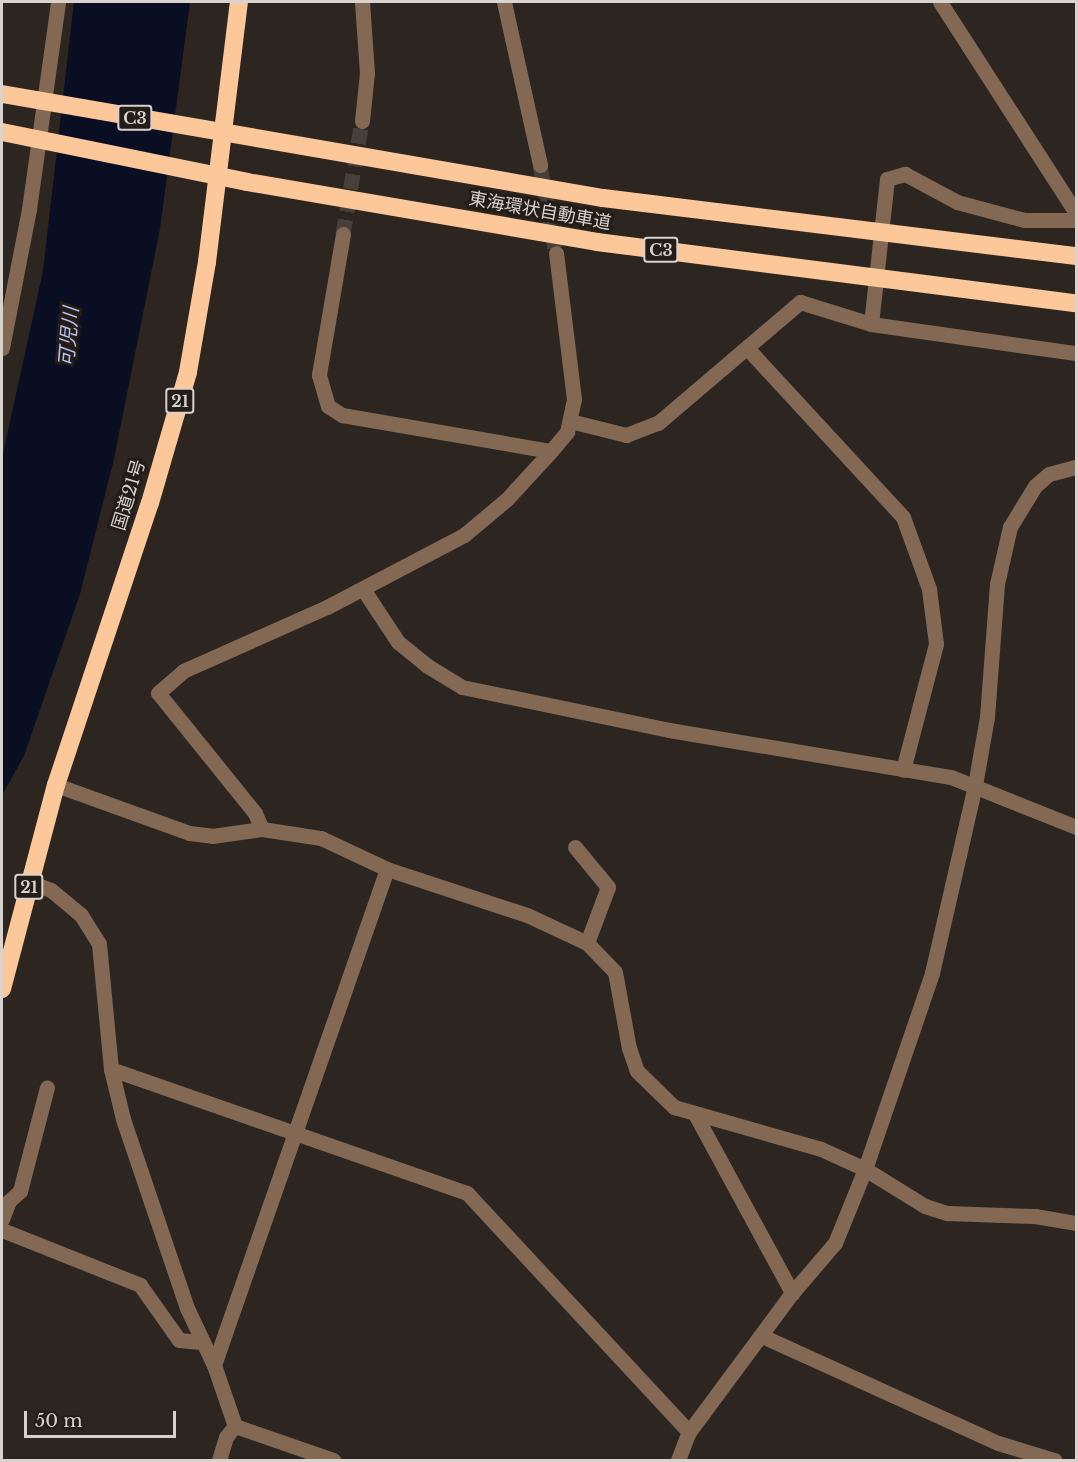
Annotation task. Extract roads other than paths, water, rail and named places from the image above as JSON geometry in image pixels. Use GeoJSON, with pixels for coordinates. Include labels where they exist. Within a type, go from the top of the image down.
{"type":"FeatureCollection","features":[{"type":"Feature","properties":{"kind":"highway","name":"国道21号"},"geometry":{"type":"LineString","coordinates":[[2,989],[56,785],[150,503],[188,372],[207,262],[238,2]]}},
{"type":"Feature","properties":{"kind":"highway","name":"東海環状自動車道"},"geometry":{"type":"LineString","coordinates":[[9,96],[603,198],[1077,256]]}},
{"type":"Feature","properties":{"kind":"highway","name":"東海環状自動車道"},"geometry":{"type":"LineString","coordinates":[[10,133],[247,182],[597,242],[1077,303]]}},
{"type":"Feature","properties":{"kind":"street"},"geometry":{"type":"LineString","coordinates":[[2,348],[29,208],[58,2]]}},
{"type":"Feature","properties":{"kind":"street"},"geometry":{"type":"LineString","coordinates":[[362,2],[367,73],[362,121]]}},
{"type":"Feature","properties":{"kind":"street"},"geometry":{"type":"LineString","coordinates":[[504,2],[540,165]]}},
{"type":"Feature","properties":{"kind":"street"},"geometry":{"type":"LineString","coordinates":[[940,2],[1077,213]]}},
{"type":"Feature","properties":{"kind":"street"},"geometry":{"type":"LineString","coordinates":[[871,324],[887,179],[905,174],[957,202],[1023,219],[1077,220]]}},
{"type":"Feature","properties":{"kind":"street"},"geometry":{"type":"LineString","coordinates":[[344,234],[318,375],[328,406],[342,415],[551,451]]}},
{"type":"Feature","properties":{"kind":"street"},"geometry":{"type":"LineString","coordinates":[[262,829],[255,813],[158,693],[183,671],[363,590],[464,535],[507,499],[551,451],[567,432],[574,399],[556,254]]}},
{"type":"Feature","properties":{"kind":"street"},"geometry":{"type":"LineString","coordinates":[[570,421],[626,435],[658,423],[800,302],[871,324],[1077,353]]}},
{"type":"Feature","properties":{"kind":"street"},"geometry":{"type":"LineString","coordinates":[[747,348],[903,518],[929,589],[936,644],[903,770]]}},
{"type":"Feature","properties":{"kind":"street"},"geometry":{"type":"LineString","coordinates":[[678,1461],[689,1432],[792,1293],[835,1242],[865,1169],[932,973],[975,785],[987,717],[997,584],[1010,527],[1035,486],[1049,474],[1077,467]]}},
{"type":"Feature","properties":{"kind":"street"},"geometry":{"type":"LineString","coordinates":[[363,590],[398,642],[426,665],[462,687],[658,728],[951,777],[1077,827]]}},
{"type":"Feature","properties":{"kind":"street"},"geometry":{"type":"LineString","coordinates":[[56,785],[189,834],[212,836],[262,829],[321,838],[387,869],[527,915],[587,943],[615,972],[629,1048],[637,1071],[674,1107],[781,1134],[865,1169],[899,1192],[947,1213],[1035,1216],[1077,1223]]}},
{"type":"Feature","properties":{"kind":"street"},"geometry":{"type":"LineString","coordinates":[[575,847],[608,887],[587,943]]}},
{"type":"Feature","properties":{"kind":"street"},"geometry":{"type":"LineString","coordinates":[[214,1365],[298,1131],[387,869]]}},
{"type":"Feature","properties":{"kind":"street"},"geometry":{"type":"LineString","coordinates":[[30,882],[51,890],[81,915],[99,944],[111,1069],[123,1119],[201,1342],[214,1365],[235,1426]]}},
{"type":"Feature","properties":{"kind":"street"},"geometry":{"type":"LineString","coordinates":[[111,1069],[236,1114],[298,1131],[467,1193],[689,1432]]}},
{"type":"Feature","properties":{"kind":"street"},"geometry":{"type":"LineString","coordinates":[[2,1219],[9,1201],[20,1191],[47,1087]]}},
{"type":"Feature","properties":{"kind":"street"},"geometry":{"type":"LineString","coordinates":[[695,1114],[792,1293]]}},
{"type":"Feature","properties":{"kind":"street"},"geometry":{"type":"LineString","coordinates":[[2,1230],[140,1285],[179,1340],[201,1342]]}},
{"type":"Feature","properties":{"kind":"street"},"geometry":{"type":"LineString","coordinates":[[762,1336],[998,1443],[1054,1461]]}},
{"type":"Feature","properties":{"kind":"street"},"geometry":{"type":"LineString","coordinates":[[219,1461],[226,1437],[235,1426]]}},
{"type":"Feature","properties":{"kind":"street"},"geometry":{"type":"LineString","coordinates":[[235,1426],[333,1461]]}},
{"type":"Feature","properties":{"kind":"water","name":"可児川"},"geometry":{"type":"Polygon","coordinates":[[[74,2],[190,2],[160,229],[114,459],[80,594],[24,756],[2,795],[2,458],[43,271],[74,2]]]}},
{"type":"Feature","properties":{"kind":"tunnel"},"geometry":{"type":"LineString","coordinates":[[343,234],[362,121]]}},
{"type":"Feature","properties":{"kind":"tunnel"},"geometry":{"type":"LineString","coordinates":[[540,165],[556,253]]}}]}
